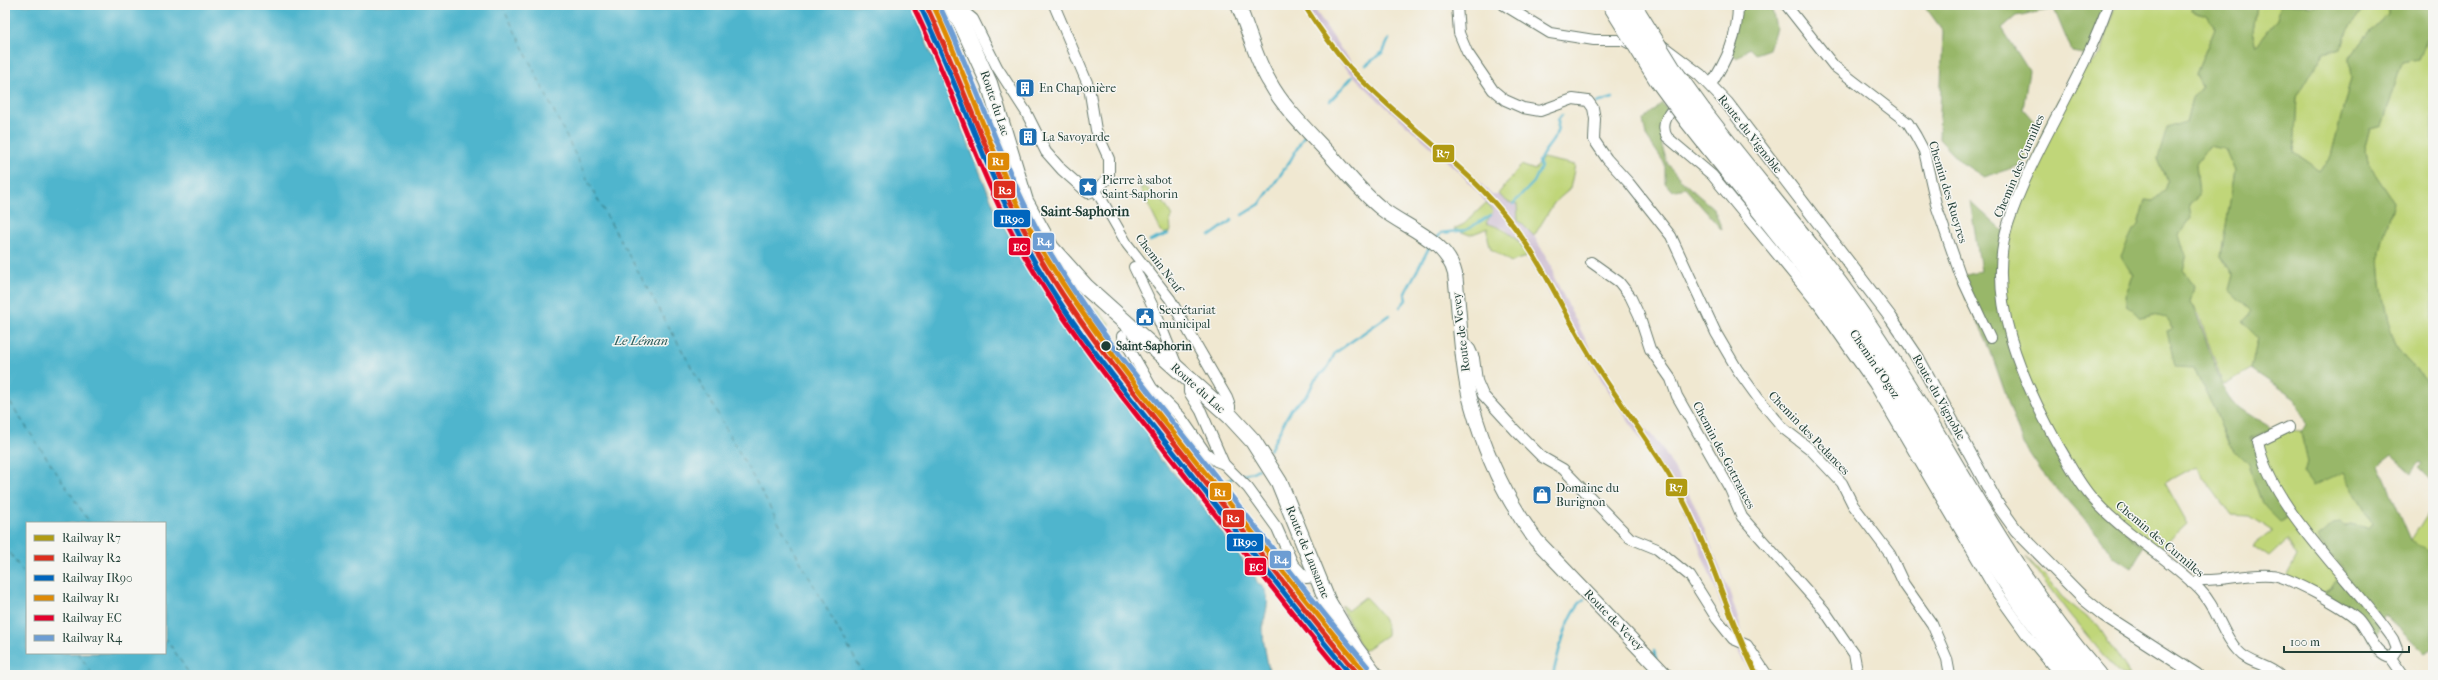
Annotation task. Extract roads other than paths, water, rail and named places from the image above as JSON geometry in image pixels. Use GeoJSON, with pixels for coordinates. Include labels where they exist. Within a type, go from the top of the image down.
{"type":"FeatureCollection","features":[{"type":"Feature","properties":{"kind":"highway"},"geometry":{"type":"LineString","coordinates":[[1612,5],[1658,79],[1695,116],[1826,267],[1877,339],[1910,391],[1980,511],[2030,588],[2098,675]]}},
{"type":"Feature","properties":{"kind":"highway"},"geometry":{"type":"LineString","coordinates":[[1632,5],[1671,68],[1695,116],[1831,300],[1883,377],[1984,548],[2052,644],[2077,675]]}},
{"type":"Feature","properties":{"kind":"main road","name":"Route de Vevey"},"geometry":{"type":"LineString","coordinates":[[1238,5],[1267,78],[1298,119],[1372,200],[1392,216],[1435,244],[1446,255],[1455,274],[1472,407],[1500,479],[1520,517],[1541,546],[1665,675]]}},
{"type":"Feature","properties":{"kind":"main road","name":"Route du Lac"},"geometry":{"type":"LineString","coordinates":[[954,9],[989,83],[1025,201],[1043,236],[1075,277],[1230,416],[1253,441],[1271,467]]}},
{"type":"Feature","properties":{"kind":"main road","name":"Route de Lausanne"},"geometry":{"type":"LineString","coordinates":[[1271,467],[1285,496],[1316,577],[1344,630],[1375,675]]}},
{"type":"Feature","properties":{"kind":"street"},"geometry":{"type":"LineString","coordinates":[[1054,5],[1090,87],[1095,128],[1109,159],[1109,177],[1092,191]]}},
{"type":"Feature","properties":{"kind":"street","name":"Chemin des Pedances"},"geometry":{"type":"LineString","coordinates":[[1457,5],[1460,32],[1467,52],[1493,90],[1505,100],[1523,108],[1540,111],[1573,99],[1588,102],[1593,108],[1595,120],[1594,140],[1607,159],[1629,183],[1670,236],[1716,333],[1737,369],[1758,398],[1784,429],[1810,449],[1842,483],[1853,505],[1890,554],[1904,584],[1932,624],[1947,659],[1950,675]]}},
{"type":"Feature","properties":{"kind":"street"},"geometry":{"type":"LineString","coordinates":[[1504,5],[1550,33],[1594,40],[1616,39],[1627,41],[1677,88],[1688,93]]}},
{"type":"Feature","properties":{"kind":"street","name":"Route du Vignoble"},"geometry":{"type":"LineString","coordinates":[[1606,5],[1673,54],[1707,83],[1737,115],[1891,318],[1918,358],[1998,504],[2016,530],[2083,598],[2104,615],[2197,675]]}},
{"type":"Feature","properties":{"kind":"street"},"geometry":{"type":"LineString","coordinates":[[1707,83],[1732,46],[1736,33],[1738,5]]}},
{"type":"Feature","properties":{"kind":"street","name":"Chemin des Rueyres"},"geometry":{"type":"LineString","coordinates":[[1786,5],[1834,66],[1908,123],[1916,136],[1924,151],[1937,208],[1960,274],[1990,338]]}},
{"type":"Feature","properties":{"kind":"street","name":"Chemin des Curnilles"},"geometry":{"type":"LineString","coordinates":[[2108,5],[2084,64],[2048,129],[2008,224],[2001,260],[2002,297],[2011,337],[2038,410],[2092,498],[2126,531],[2192,583],[2205,596],[2224,631],[2239,652],[2279,675]]}},
{"type":"Feature","properties":{"kind":"street","name":"Chemin Neuf"},"geometry":{"type":"LineString","coordinates":[[954,9],[962,10],[971,15],[997,67],[1027,114],[1043,147],[1062,170],[1092,191],[1127,244],[1161,284],[1182,317],[1227,398],[1230,406],[1230,416]]}},
{"type":"Feature","properties":{"kind":"street","name":"Chemin d'Ogoz"},"geometry":{"type":"LineString","coordinates":[[1707,83],[1688,93],[1666,117],[1664,129],[1667,137],[1712,175],[1818,304],[1874,384],[1997,593],[2027,635],[2060,675]]}},
{"type":"Feature","properties":{"kind":"street","name":"Chemin des Gottrauces"},"geometry":{"type":"LineString","coordinates":[[1591,262],[1619,282],[1630,296],[1639,316],[1650,349],[1671,379],[1677,396],[1730,489],[1742,517],[1824,610],[1854,654],[1858,675]]}},
{"type":"Feature","properties":{"kind":"street"},"geometry":{"type":"LineString","coordinates":[[1134,267],[1224,464]]}},
{"type":"Feature","properties":{"kind":"street"},"geometry":{"type":"LineString","coordinates":[[1122,336],[1153,389],[1180,416],[1207,454],[1224,464],[1238,477],[1276,528],[1298,571],[1306,578],[1316,577]]}},
{"type":"Feature","properties":{"kind":"street"},"geometry":{"type":"LineString","coordinates":[[1463,341],[1470,349],[1474,358],[1477,381],[1484,395],[1514,430],[1542,456],[1563,469],[1630,538],[1657,549],[1690,576],[1717,620],[1733,639],[1747,644],[1767,675]]}},
{"type":"Feature","properties":{"kind":"street"},"geometry":{"type":"LineString","coordinates":[[2289,427],[2258,442],[2266,468],[2293,514],[2393,639],[2397,649],[2391,658]]}},
{"type":"Feature","properties":{"kind":"street"},"geometry":{"type":"LineString","coordinates":[[2192,583],[2201,580],[2272,574],[2325,599],[2348,613],[2366,630],[2385,657],[2391,658],[2402,675]]}},
{"type":"Feature","properties":{"kind":"water","name":"Le Léman"},"geometry":{"type":"Polygon","coordinates":[[[5,5],[911,5],[995,209],[1006,231],[1063,318],[1071,334],[1149,436],[1149,440],[1161,462],[1163,461],[1199,502],[1266,593],[1267,605],[1263,630],[1264,645],[1269,671],[1272,674],[1275,672],[1278,675],[5,675],[5,5]]]}},
{"type":"Feature","properties":{"kind":"water"},"geometry":{"type":"Polygon","coordinates":[[[1163,402],[1187,431],[1177,439],[1156,415],[1162,408],[1160,403],[1163,402]]]}},
{"type":"Feature","properties":{"kind":"waterway"},"geometry":{"type":"LineString","coordinates":[[1366,65],[1383,52],[1389,39]]}},
{"type":"Feature","properties":{"kind":"waterway"},"geometry":{"type":"LineString","coordinates":[[1330,101],[1352,77]]}},
{"type":"Feature","properties":{"kind":"waterway"},"geometry":{"type":"LineString","coordinates":[[1597,103],[1613,98]]}},
{"type":"Feature","properties":{"kind":"waterway"},"geometry":{"type":"LineString","coordinates":[[1513,204],[1534,182],[1541,167],[1539,162],[1557,132],[1558,120],[1562,115]]}},
{"type":"Feature","properties":{"kind":"waterway"},"geometry":{"type":"LineString","coordinates":[[1242,215],[1260,204],[1290,161],[1305,134]]}},
{"type":"Feature","properties":{"kind":"waterway"},"geometry":{"type":"LineString","coordinates":[[1436,240],[1441,233],[1466,230],[1491,215]]}},
{"type":"Feature","properties":{"kind":"waterway"},"geometry":{"type":"LineString","coordinates":[[1210,236],[1232,220]]}},
{"type":"Feature","properties":{"kind":"waterway"},"geometry":{"type":"LineString","coordinates":[[1150,241],[1168,234]]}},
{"type":"Feature","properties":{"kind":"waterway"},"geometry":{"type":"LineString","coordinates":[[1400,307],[1406,300],[1405,293],[1430,246]]}},
{"type":"Feature","properties":{"kind":"waterway"},"geometry":{"type":"LineString","coordinates":[[1270,450],[1291,409],[1308,394],[1314,381],[1328,367],[1335,353],[1389,315]]}},
{"type":"Feature","properties":{"kind":"waterway"},"geometry":{"type":"LineString","coordinates":[[1146,432],[1161,421]]}},
{"type":"Feature","properties":{"kind":"waterway"},"geometry":{"type":"LineString","coordinates":[[1240,475],[1253,472],[1258,469]]}},
{"type":"Feature","properties":{"kind":"waterway"},"geometry":{"type":"LineString","coordinates":[[1217,487],[1234,477]]}},
{"type":"Feature","properties":{"kind":"waterway"},"geometry":{"type":"LineString","coordinates":[[1199,502],[1205,498]]}},
{"type":"Feature","properties":{"kind":"waterway"},"geometry":{"type":"LineString","coordinates":[[1553,675],[1568,624],[1578,605],[1584,599]]}},
{"type":"Feature","properties":{"kind":"waterway"},"geometry":{"type":"LineString","coordinates":[[1654,651],[1656,658]]}},
{"type":"Feature","properties":{"kind":"waterway"},"geometry":{"type":"LineString","coordinates":[[1642,675],[1651,667]]}},
{"type":"Feature","properties":{"kind":"rail line","name":"R2"},"geometry":{"type":"LineString","coordinates":[[926,5],[1004,189],[1034,248],[1052,278],[1091,336],[1112,364],[1297,600],[1359,675]]}},
{"type":"Feature","properties":{"kind":"rail line","name":"R1"},"geometry":{"type":"LineString","coordinates":[[933,5],[960,65],[1010,188],[1024,218],[1058,277],[1118,362],[1303,597],[1364,671]]}},
{"type":"Feature","properties":{"kind":"rail line","name":"R4"},"geometry":{"type":"LineString","coordinates":[[939,5],[966,64],[1015,184],[1044,242],[1080,300],[1142,384],[1306,592],[1368,667]]}},
{"type":"Feature","properties":{"kind":"rail line","name":"R7"},"geometry":{"type":"LineString","coordinates":[[1304,5],[1350,68],[1391,108],[1477,185],[1497,206],[1526,244],[1546,276],[1592,359],[1666,469],[1677,488],[1697,528],[1738,634],[1757,675]]}},
{"type":"Feature","properties":{"kind":"rail line","name":"IR90"},"geometry":{"type":"LineString","coordinates":[[921,8],[1013,220],[1028,250],[1064,309],[1126,393],[1290,601],[1351,675]]}},
{"type":"Feature","properties":{"kind":"rail line","name":"EC"},"geometry":{"type":"LineString","coordinates":[[915,10],[942,71],[980,165],[1008,225],[1042,285],[1102,371],[1284,603],[1343,675]]}},
{"type":"Feature","properties":{"kind":"place","name":"En Chaponière"},"geometry":{"type":"Point","coordinates":[1025,88]}},
{"type":"Feature","properties":{"kind":"place","name":"La Savoyarde"},"geometry":{"type":"Point","coordinates":[1028,137]}},
{"type":"Feature","properties":{"kind":"place","name":"Pierre à sabot Saint-Saphorin"},"geometry":{"type":"Point","coordinates":[1088,187]}},
{"type":"Feature","properties":{"kind":"place","name":"Secrétariat municipal"},"geometry":{"type":"Point","coordinates":[1145,317]}},
{"type":"Feature","properties":{"kind":"place","name":"Saint-Saphorin"},"geometry":{"type":"Point","coordinates":[1106,346]}},
{"type":"Feature","properties":{"kind":"place","name":"Domaine du Burignon"},"geometry":{"type":"Point","coordinates":[1542,495]}},
{"type":"Feature","properties":{"kind":"district","name":"Saint-Saphorin"},"geometry":{"type":"Point","coordinates":[1085,211]}}]}
